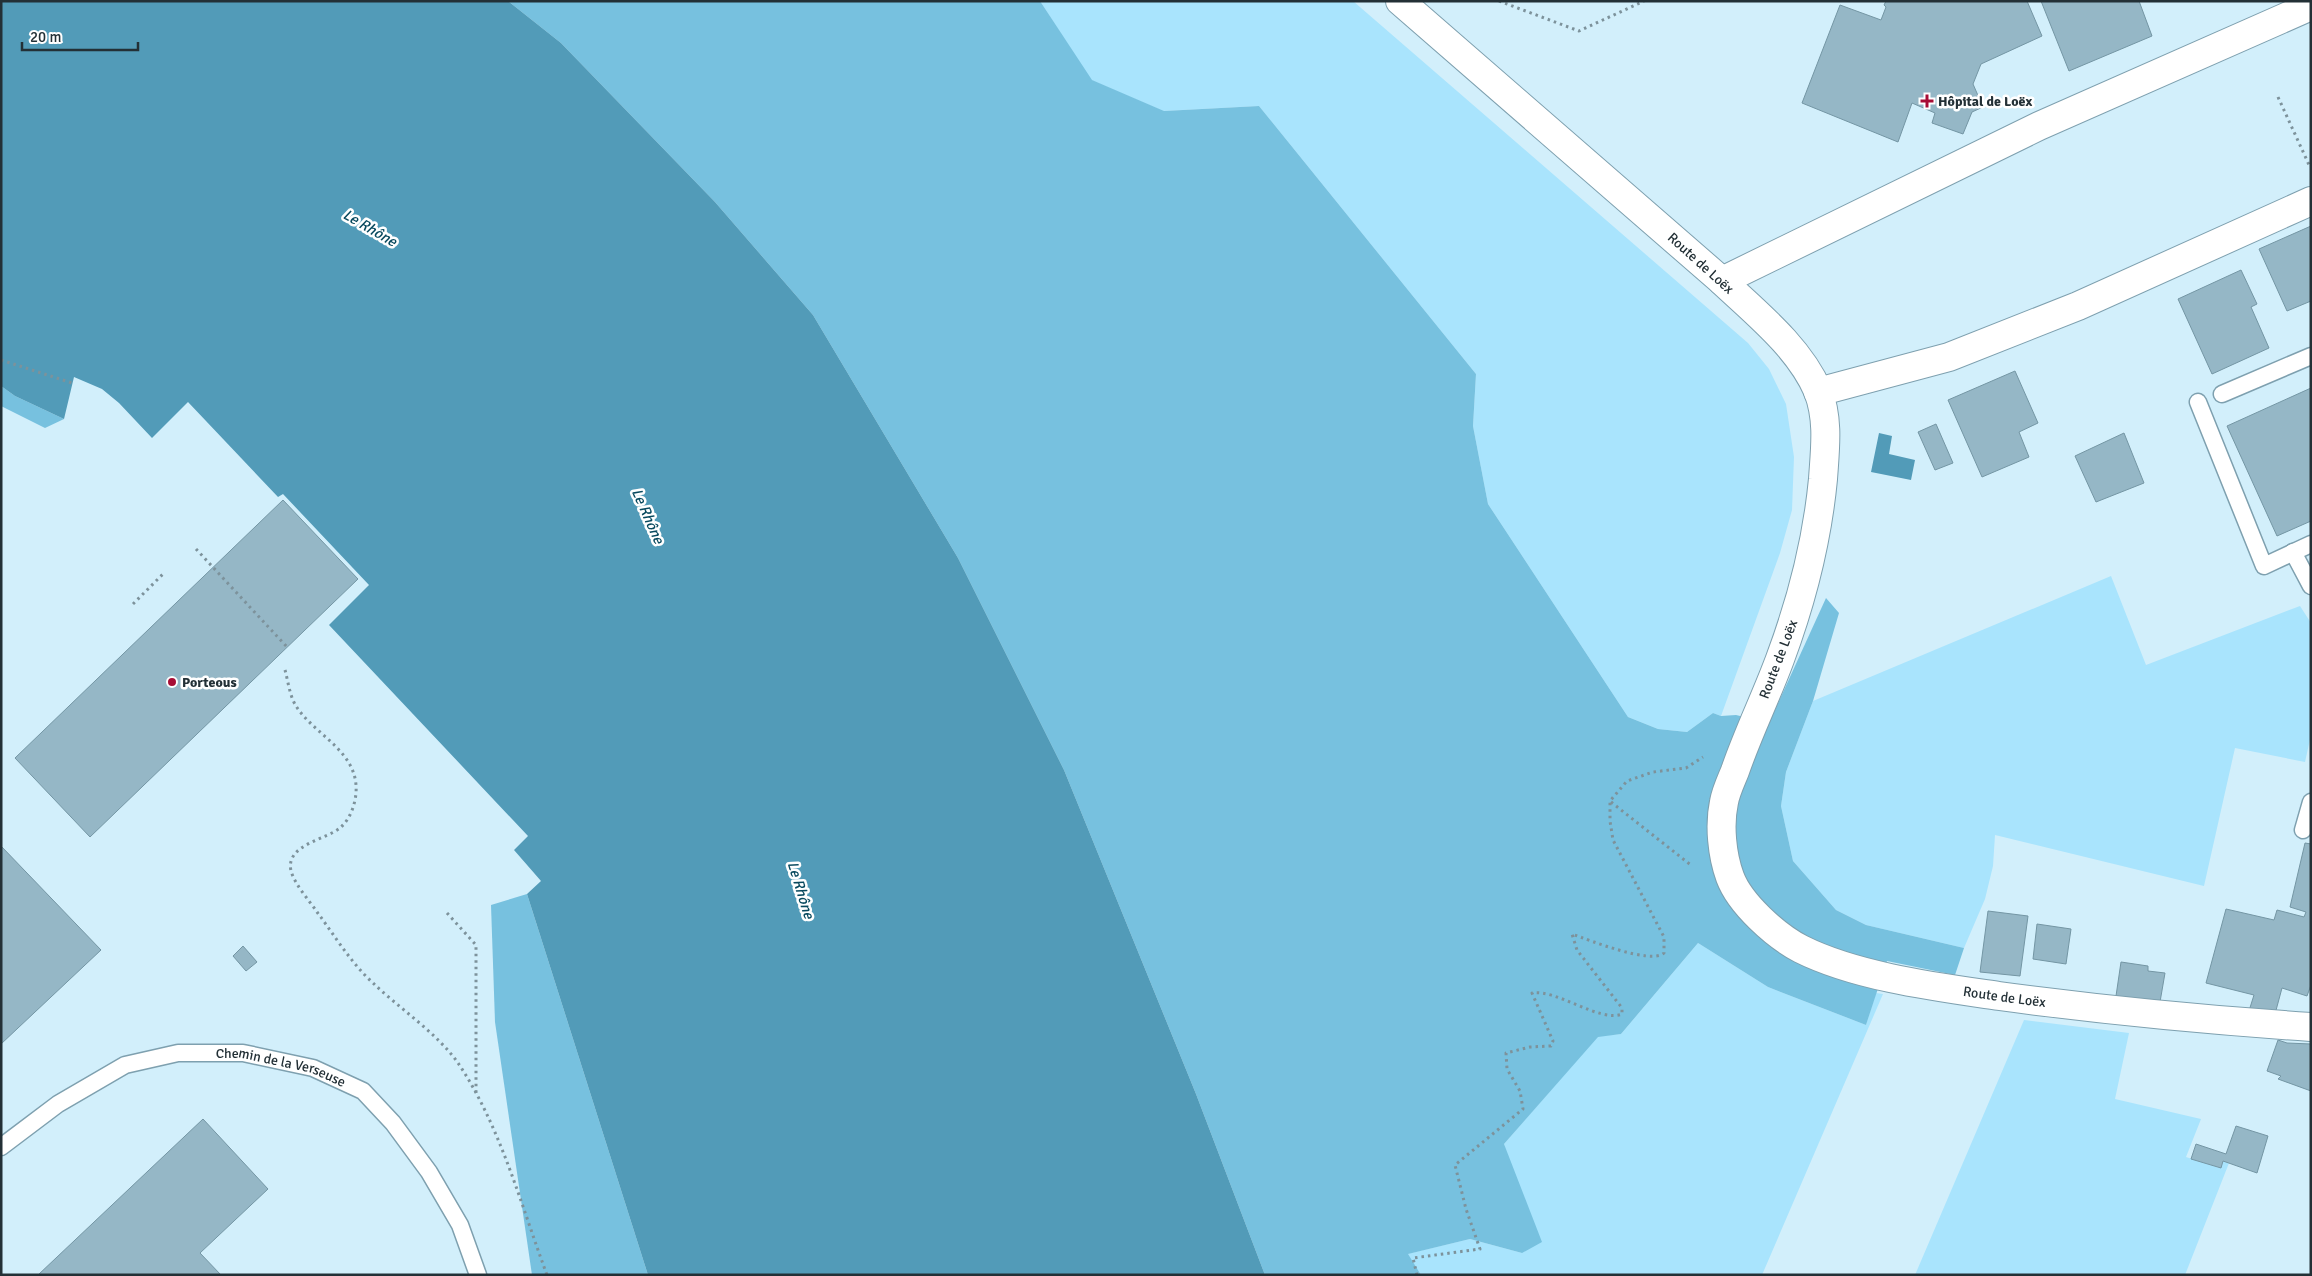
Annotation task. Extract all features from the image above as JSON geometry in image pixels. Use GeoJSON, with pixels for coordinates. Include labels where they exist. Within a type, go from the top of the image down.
{"type":"FeatureCollection","features":[{"type":"Feature","properties":{"kind":"street","name":"Route de Loëx"},"geometry":{"type":"LineString","coordinates":[[1400,1],[1722,280],[1784,340],[1818,392],[1825,417],[1826,442],[1819,517],[1808,574],[1780,660],[1746,738],[1724,802],[1722,830],[1731,879],[1760,919],[1799,948],[1828,960],[1866,971],[1966,991],[2159,1016],[2311,1028]]}},
{"type":"Feature","properties":{"kind":"street"},"geometry":{"type":"LineString","coordinates":[[1722,280],[2039,126],[2311,6]]}},
{"type":"Feature","properties":{"kind":"street"},"geometry":{"type":"LineString","coordinates":[[1818,392],[1949,357],[2078,306],[2311,201]]}},
{"type":"Feature","properties":{"kind":"lane"},"geometry":{"type":"LineString","coordinates":[[2222,394],[2311,356]]}},
{"type":"Feature","properties":{"kind":"lane"},"geometry":{"type":"LineString","coordinates":[[2198,402],[2264,566],[2311,544]]}},
{"type":"Feature","properties":{"kind":"lane"},"geometry":{"type":"LineString","coordinates":[[2293,552],[2311,586]]}},
{"type":"Feature","properties":{"kind":"lane"},"geometry":{"type":"LineString","coordinates":[[2303,830],[2311,802]]}},
{"type":"Feature","properties":{"kind":"lane","name":"Chemin de la Verseuse"},"geometry":{"type":"LineString","coordinates":[[1,1147],[58,1104],[126,1065],[178,1053],[243,1053],[313,1068],[363,1091],[392,1124],[429,1172],[460,1225],[478,1275]]}},
{"type":"Feature","properties":{"kind":"path"},"geometry":{"type":"LineString","coordinates":[[1498,1],[1579,31],[1644,1]]}},
{"type":"Feature","properties":{"kind":"path"},"geometry":{"type":"LineString","coordinates":[[2278,97],[2311,168]]}},
{"type":"Feature","properties":{"kind":"path"},"geometry":{"type":"LineString","coordinates":[[1,360],[72,383]]}},
{"type":"Feature","properties":{"kind":"path"},"geometry":{"type":"LineString","coordinates":[[196,549],[287,647]]}},
{"type":"Feature","properties":{"kind":"path"},"geometry":{"type":"LineString","coordinates":[[133,604],[164,572]]}},
{"type":"Feature","properties":{"kind":"path"},"geometry":{"type":"LineString","coordinates":[[285,670],[295,706],[343,754],[350,765],[355,782],[354,801],[343,826],[328,836],[304,846],[295,853],[291,861],[291,871],[305,895],[354,962],[392,1001],[438,1040],[458,1062],[476,1094],[500,1145],[548,1275]]}},
{"type":"Feature","properties":{"kind":"path"},"geometry":{"type":"LineString","coordinates":[[1417,1275],[1413,1258],[1480,1249],[1466,1209],[1455,1165],[1523,1109],[1520,1091],[1507,1069],[1506,1053],[1530,1047],[1551,1046],[1552,1041],[1532,994],[1540,992],[1581,1007],[1616,1016],[1622,1014],[1622,1008],[1577,950],[1572,934],[1621,951],[1657,957],[1664,953],[1664,937],[1613,840],[1610,821],[1610,801],[1627,781],[1653,772],[1686,768],[1705,756]]}},
{"type":"Feature","properties":{"kind":"path"},"geometry":{"type":"LineString","coordinates":[[1610,801],[1689,865],[1731,879]]}},
{"type":"Feature","properties":{"kind":"path"},"geometry":{"type":"LineString","coordinates":[[447,913],[476,944],[476,1094]]}},
{"type":"Feature","properties":{"kind":"shaded area"},"geometry":{"type":"Polygon","coordinates":[[[508,1],[1040,1],[1092,80],[1164,111],[1259,106],[1476,374],[1473,426],[1488,504],[1628,717],[1658,729],[1687,732],[1713,713],[1721,716],[1736,715],[1769,723],[1826,598],[1839,613],[1813,701],[1786,772],[1781,806],[1793,861],[1836,910],[1866,925],[1964,948],[1955,975],[1887,961],[1866,1025],[1768,987],[1698,943],[1621,1034],[1598,1037],[1504,1144],[1542,1242],[1522,1253],[1470,1239],[1408,1254],[1421,1275],[1265,1275],[1196,1094],[1064,770],[958,558],[813,315],[715,202],[561,43],[508,1]]]}},
{"type":"Feature","properties":{"kind":"shaded area"},"geometry":{"type":"Polygon","coordinates":[[[1040,1],[1353,1],[1748,343],[1769,369],[1786,404],[1794,457],[1792,510],[1780,553],[1721,716],[1713,713],[1687,732],[1658,729],[1628,717],[1488,504],[1473,426],[1476,374],[1259,106],[1163,111],[1091,80],[1040,1]]]}},
{"type":"Feature","properties":{"kind":"shaded area"},"geometry":{"type":"Polygon","coordinates":[[[1,386],[15,396],[64,419],[45,428],[1,406],[1,386]]]}},
{"type":"Feature","properties":{"kind":"shaded area"},"geometry":{"type":"Polygon","coordinates":[[[2111,576],[2146,665],[2300,606],[2311,623],[2311,735],[2305,762],[2235,748],[2204,886],[1995,835],[1993,866],[1985,899],[1964,948],[1866,925],[1836,910],[1793,861],[1781,806],[1786,772],[1813,701],[2111,576]]]}},
{"type":"Feature","properties":{"kind":"shaded area"},"geometry":{"type":"Polygon","coordinates":[[[527,894],[648,1275],[532,1275],[495,1022],[491,905],[527,894]]]}},
{"type":"Feature","properties":{"kind":"shaded area"},"geometry":{"type":"Polygon","coordinates":[[[1698,943],[1768,987],[1866,1025],[1876,993],[1883,994],[1762,1275],[1421,1275],[1407,1254],[1470,1239],[1522,1253],[1504,1144],[1598,1036],[1621,1034],[1698,943]]]}},
{"type":"Feature","properties":{"kind":"shaded area"},"geometry":{"type":"Polygon","coordinates":[[[2024,1020],[2129,1033],[2115,1099],[2201,1119],[2186,1157],[2220,1168],[2223,1161],[2229,1163],[2185,1275],[1915,1275],[2024,1020]]]}},
{"type":"Feature","properties":{"kind":"water","name":"Le Rhône"},"geometry":{"type":"Polygon","coordinates":[[[1,1],[508,1],[561,43],[715,202],[813,315],[958,558],[1064,770],[1196,1094],[1265,1275],[648,1275],[527,894],[541,881],[514,850],[528,836],[329,625],[369,585],[283,494],[278,497],[188,402],[152,438],[119,403],[102,389],[74,377],[64,419],[15,396],[1,386],[1,1]]]}},
{"type":"Feature","properties":{"kind":"water"},"geometry":{"type":"Polygon","coordinates":[[[1879,433],[1892,436],[1889,454],[1915,460],[1911,480],[1871,472],[1879,433]]]}},
{"type":"Feature","properties":{"kind":"building"},"geometry":{"type":"Polygon","coordinates":[[[1886,1],[2027,1],[2042,36],[1981,64],[1973,84],[1983,107],[1972,112],[1963,134],[1932,123],[1935,113],[1912,103],[1898,142],[1802,103],[1840,5],[1881,20],[1886,7],[1884,5],[1886,1]]]}},
{"type":"Feature","properties":{"kind":"building"},"geometry":{"type":"Polygon","coordinates":[[[2041,1],[2139,1],[2152,36],[2069,71],[2041,1]]]}},
{"type":"Feature","properties":{"kind":"building"},"geometry":{"type":"Polygon","coordinates":[[[2311,226],[2311,301],[2287,311],[2259,249],[2311,226]]]}},
{"type":"Feature","properties":{"kind":"building"},"geometry":{"type":"Polygon","coordinates":[[[2241,270],[2257,304],[2251,307],[2269,348],[2212,374],[2178,299],[2241,270]]]}},
{"type":"Feature","properties":{"kind":"building"},"geometry":{"type":"Polygon","coordinates":[[[2015,371],[2038,423],[2019,432],[2029,457],[1982,477],[1948,400],[2015,371]]]}},
{"type":"Feature","properties":{"kind":"building"},"geometry":{"type":"Polygon","coordinates":[[[2311,388],[2311,521],[2277,536],[2227,426],[2311,388]]]}},
{"type":"Feature","properties":{"kind":"building"},"geometry":{"type":"Polygon","coordinates":[[[1936,424],[1953,463],[1935,470],[1918,432],[1936,424]]]}},
{"type":"Feature","properties":{"kind":"building"},"geometry":{"type":"Polygon","coordinates":[[[2124,433],[2144,483],[2096,502],[2075,456],[2124,433]]]}},
{"type":"Feature","properties":{"kind":"building","name":"Porteous"},"geometry":{"type":"Polygon","coordinates":[[[283,500],[358,579],[90,837],[15,758],[283,500]]]}},
{"type":"Feature","properties":{"kind":"building"},"geometry":{"type":"Polygon","coordinates":[[[2305,843],[2311,844],[2311,985],[2307,996],[2282,988],[2275,1014],[2248,1014],[2254,995],[2206,983],[2226,909],[2274,920],[2277,910],[2304,917],[2306,912],[2290,907],[2305,843]]]}},
{"type":"Feature","properties":{"kind":"building"},"geometry":{"type":"Polygon","coordinates":[[[1,846],[101,950],[1,1044],[1,846]]]}},
{"type":"Feature","properties":{"kind":"building"},"geometry":{"type":"Polygon","coordinates":[[[1988,911],[2028,916],[2020,976],[1980,972],[1988,911]]]}},
{"type":"Feature","properties":{"kind":"building"},"geometry":{"type":"Polygon","coordinates":[[[2037,924],[2071,929],[2066,964],[2033,959],[2037,924]]]}},
{"type":"Feature","properties":{"kind":"building"},"geometry":{"type":"Polygon","coordinates":[[[243,946],[257,962],[246,971],[233,956],[243,946]]]}},
{"type":"Feature","properties":{"kind":"building"},"geometry":{"type":"Polygon","coordinates":[[[2121,962],[2148,966],[2148,971],[2165,973],[2160,1002],[2116,996],[2121,962]]]}},
{"type":"Feature","properties":{"kind":"building"},"geometry":{"type":"Polygon","coordinates":[[[2278,1040],[2287,1043],[2311,1044],[2311,1091],[2278,1079],[2281,1076],[2267,1071],[2278,1040]]]}},
{"type":"Feature","properties":{"kind":"building"},"geometry":{"type":"Polygon","coordinates":[[[203,1119],[268,1189],[200,1253],[221,1275],[38,1275],[203,1119]]]}},
{"type":"Feature","properties":{"kind":"building"},"geometry":{"type":"Polygon","coordinates":[[[2236,1126],[2268,1136],[2257,1173],[2223,1161],[2221,1168],[2191,1159],[2196,1144],[2226,1154],[2236,1126]]]}},
{"type":"Feature","properties":{"kind":"place","name":"Hôpital de Loëx"},"geometry":{"type":"Point","coordinates":[1927,101]}},
{"type":"Feature","properties":{"kind":"place","name":"Porteous"},"geometry":{"type":"Point","coordinates":[172,682]}}]}
